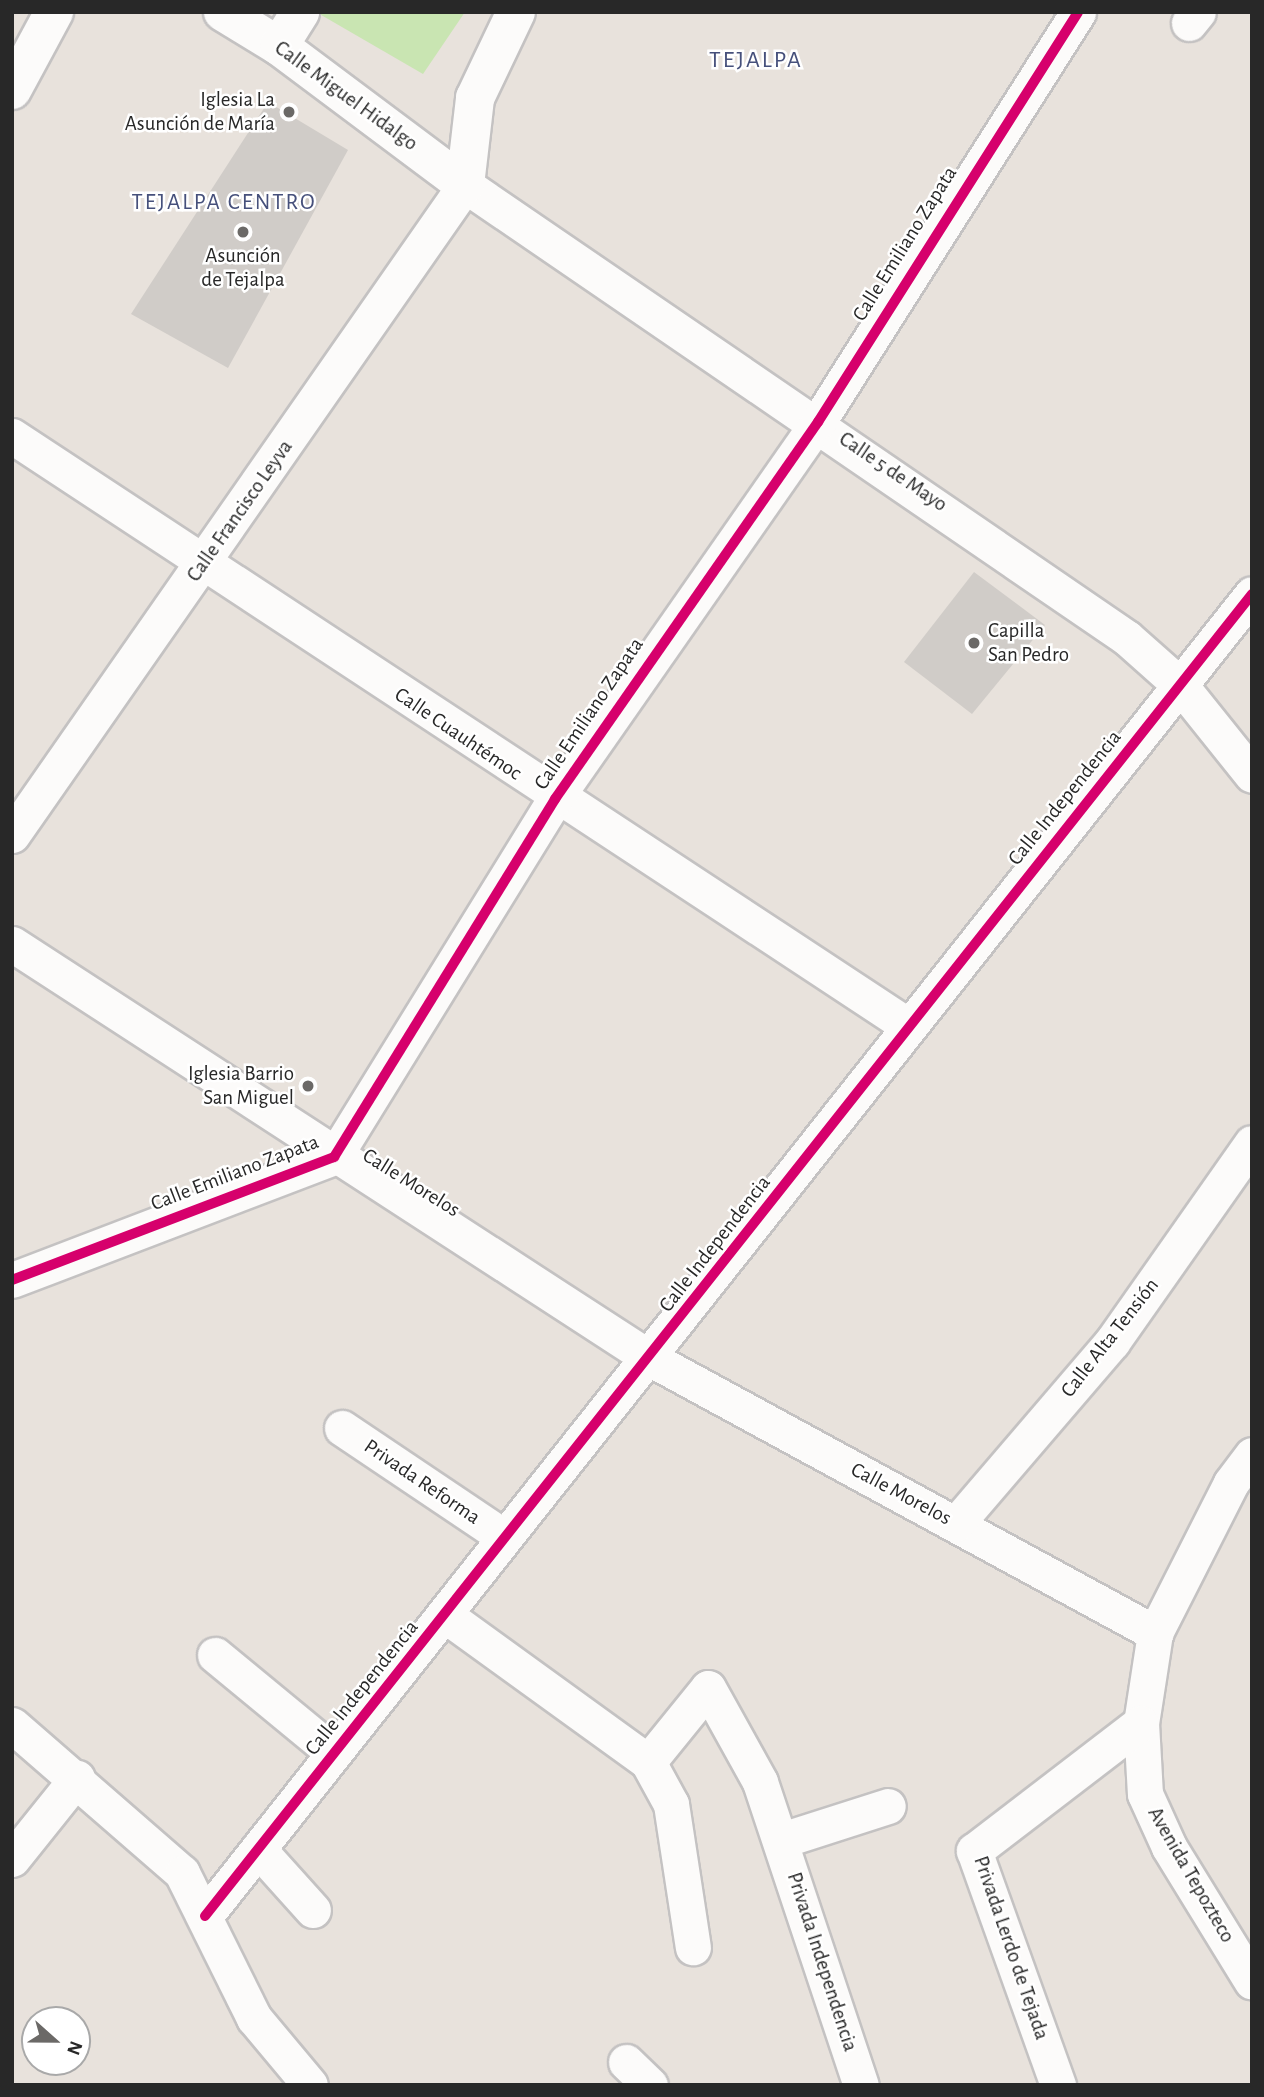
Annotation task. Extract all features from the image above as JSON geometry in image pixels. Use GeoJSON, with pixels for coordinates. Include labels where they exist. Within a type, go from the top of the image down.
{"type":"FeatureCollection","features":[{"type":"Feature","properties":{"kind":"street"},"geometry":{"type":"LineString","coordinates":[[12,90],[54,12]]}},
{"type":"Feature","properties":{"kind":"street","name":"Calle Miguel Hidalgo"},"geometry":{"type":"LineString","coordinates":[[223,12],[279,46],[465,185]]}},
{"type":"Feature","properties":{"kind":"street"},"geometry":{"type":"LineString","coordinates":[[279,46],[300,12]]}},
{"type":"Feature","properties":{"kind":"street"},"geometry":{"type":"LineString","coordinates":[[465,185],[474,98],[516,12]]}},
{"type":"Feature","properties":{"kind":"street","name":"Calle Emiliano Zapata"},"geometry":{"type":"LineString","coordinates":[[12,1280],[334,1157],[555,799],[818,422],[1078,12]]}},
{"type":"Feature","properties":{"kind":"street","name":"Calle 5 de Mayo"},"geometry":{"type":"LineString","coordinates":[[465,185],[1052,582],[1180,685],[1252,775]]}},
{"type":"Feature","properties":{"kind":"street","name":"Calle Francisco Leyva"},"geometry":{"type":"LineString","coordinates":[[12,835],[465,185]]}},
{"type":"Feature","properties":{"kind":"street","name":"Calle Cuauhtémoc"},"geometry":{"type":"LineString","coordinates":[[12,436],[555,799],[907,1026]]}},
{"type":"Feature","properties":{"kind":"street","name":"Calle Independencia"},"geometry":{"type":"LineString","coordinates":[[205,1916],[445,1615],[503,1536],[651,1359],[907,1026],[1252,594]]}},
{"type":"Feature","properties":{"kind":"street","name":"Calle Morelos"},"geometry":{"type":"LineString","coordinates":[[12,944],[334,1157],[651,1359],[1155,1633]]}},
{"type":"Feature","properties":{"kind":"street","name":"Calle Alta Tensión"},"geometry":{"type":"LineString","coordinates":[[956,1524],[1112,1342],[1252,1143]]}},
{"type":"Feature","properties":{"kind":"street","name":"Privada Reforma"},"geometry":{"type":"LineString","coordinates":[[342,1428],[503,1536]]}},
{"type":"Feature","properties":{"kind":"street","name":"Avenida Tepozteco"},"geometry":{"type":"LineString","coordinates":[[1252,1455],[1231,1483],[1155,1633],[1141,1723],[1145,1794],[1169,1847],[1252,1982]]}},
{"type":"Feature","properties":{"kind":"street"},"geometry":{"type":"LineString","coordinates":[[445,1615],[648,1762],[671,1804],[693,1947]]}},
{"type":"Feature","properties":{"kind":"street"},"geometry":{"type":"LineString","coordinates":[[215,1655],[334,1753]]}},
{"type":"Feature","properties":{"kind":"street","name":"Privada Independencia"},"geometry":{"type":"LineString","coordinates":[[648,1762],[708,1688],[738,1733],[782,1840],[861,2085]]}},
{"type":"Feature","properties":{"kind":"street","name":"Privada Lerdo de Tejada"},"geometry":{"type":"LineString","coordinates":[[1058,2085],[974,1851],[1141,1723]]}},
{"type":"Feature","properties":{"kind":"street"},"geometry":{"type":"LineString","coordinates":[[12,1724],[182,1873],[205,1916],[222,1964],[254,2018],[310,2085]]}},
{"type":"Feature","properties":{"kind":"street"},"geometry":{"type":"LineString","coordinates":[[12,1859],[76,1778]]}},
{"type":"Feature","properties":{"kind":"street"},"geometry":{"type":"LineString","coordinates":[[782,1840],[888,1806]]}},
{"type":"Feature","properties":{"kind":"street"},"geometry":{"type":"LineString","coordinates":[[258,1849],[313,1910]]}},
{"type":"Feature","properties":{"kind":"green space"},"geometry":{"type":"Polygon","coordinates":[[[316,12],[465,12],[423,74],[316,12]]]}},
{"type":"Feature","properties":{"kind":"building","name":"Asunción de Tejalpa"},"geometry":{"type":"Polygon","coordinates":[[[268,102],[348,150],[228,368],[131,314],[268,102]]]}},
{"type":"Feature","properties":{"kind":"building","name":"Capilla San Pedro"},"geometry":{"type":"Polygon","coordinates":[[[974,572],[1045,625],[972,714],[904,662],[974,572]]]}},
{"type":"Feature","properties":{"kind":"cycle path"},"geometry":{"type":"LineString","coordinates":[[12,1280],[334,1157],[555,799],[818,422],[1078,12]]}},
{"type":"Feature","properties":{"kind":"cycle path"},"geometry":{"type":"LineString","coordinates":[[205,1916],[1252,594]]}},
{"type":"Feature","properties":{"kind":"place","name":"Iglesia La Asunción de María"},"geometry":{"type":"Point","coordinates":[289,112]}},
{"type":"Feature","properties":{"kind":"place","name":"Asunción de Tejalpa"},"geometry":{"type":"Point","coordinates":[243,232]}},
{"type":"Feature","properties":{"kind":"place","name":"Capilla San Pedro"},"geometry":{"type":"Point","coordinates":[974,643]}},
{"type":"Feature","properties":{"kind":"place","name":"Iglesia Barrio San Miguel"},"geometry":{"type":"Point","coordinates":[308,1086]}},
{"type":"Feature","properties":{"kind":"district","name":"TEJALPA"},"geometry":{"type":"Point","coordinates":[756,61]}},
{"type":"Feature","properties":{"kind":"district","name":"TEJALPA CENTRO"},"geometry":{"type":"Point","coordinates":[224,203]}}]}
